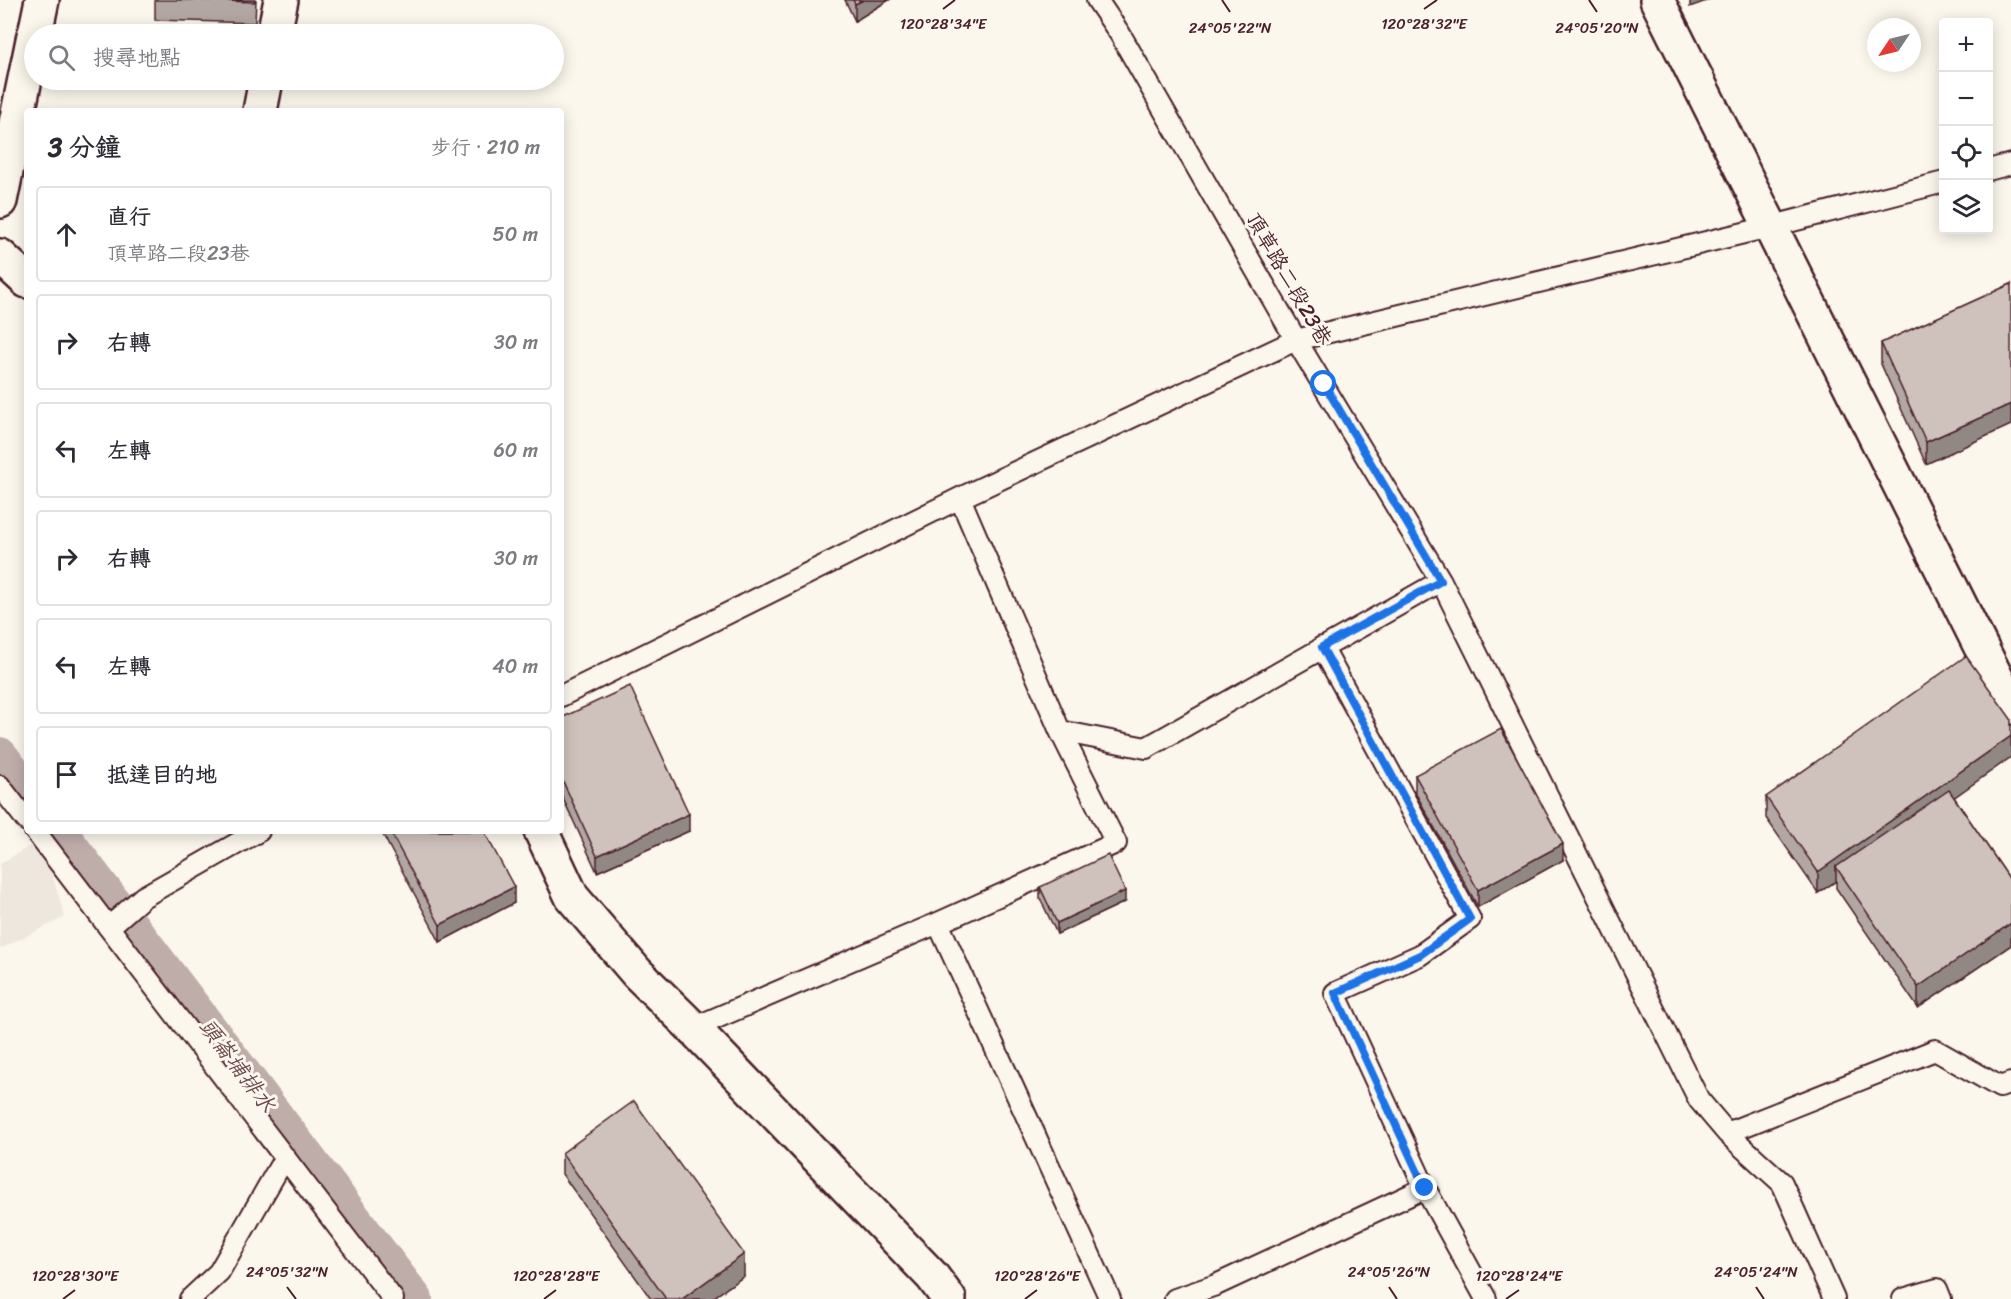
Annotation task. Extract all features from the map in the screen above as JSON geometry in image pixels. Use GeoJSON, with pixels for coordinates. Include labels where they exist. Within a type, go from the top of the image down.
{"type":"FeatureCollection","features":[{"type":"Feature","properties":{"kind":"street"},"geometry":{"type":"LineString","coordinates":[[37,24],[42,0]]}},
{"type":"Feature","properties":{"kind":"street"},"geometry":{"type":"LineString","coordinates":[[276,24],[281,0]]}},
{"type":"Feature","properties":{"kind":"street"},"geometry":{"type":"LineString","coordinates":[[1657,0],[2011,707]]}},
{"type":"Feature","properties":{"kind":"street"},"geometry":{"type":"LineString","coordinates":[[0,201],[24,87]]}},
{"type":"Feature","properties":{"kind":"street"},"geometry":{"type":"LineString","coordinates":[[261,108],[264,90]]}},
{"type":"Feature","properties":{"kind":"street"},"geometry":{"type":"LineString","coordinates":[[0,256],[24,278]]}},
{"type":"Feature","properties":{"kind":"street"},"geometry":{"type":"LineString","coordinates":[[542,834],[572,897],[637,973],[932,1276],[949,1299]]}},
{"type":"Feature","properties":{"kind":"lane","name":"頂草路二段23巷"},"geometry":{"type":"LineString","coordinates":[[1097,0],[1120,34],[1296,340],[1441,581],[1699,1100],[1727,1133],[1782,1183],[1834,1299]]}},
{"type":"Feature","properties":{"kind":"lane"},"geometry":{"type":"LineString","coordinates":[[1993,169],[2011,164]]}},
{"type":"Feature","properties":{"kind":"lane"},"geometry":{"type":"LineString","coordinates":[[564,695],[960,498],[1296,340],[1769,227],[1939,183]]}},
{"type":"Feature","properties":{"kind":"lane"},"geometry":{"type":"LineString","coordinates":[[693,1028],[938,923],[1116,843],[1060,731],[960,498]]}},
{"type":"Feature","properties":{"kind":"lane"},"geometry":{"type":"LineString","coordinates":[[1060,731],[1146,748],[1441,581]]}},
{"type":"Feature","properties":{"kind":"lane"},"geometry":{"type":"LineString","coordinates":[[1322,647],[1470,919],[1420,955],[1335,993],[1425,1188],[1486,1299]]}},
{"type":"Feature","properties":{"kind":"lane"},"geometry":{"type":"LineString","coordinates":[[0,786],[24,817]]}},
{"type":"Feature","properties":{"kind":"lane"},"geometry":{"type":"LineString","coordinates":[[37,834],[393,1299]]}},
{"type":"Feature","properties":{"kind":"lane"},"geometry":{"type":"LineString","coordinates":[[109,927],[142,897],[254,834]]}},
{"type":"Feature","properties":{"kind":"lane"},"geometry":{"type":"LineString","coordinates":[[938,923],[1110,1299]]}},
{"type":"Feature","properties":{"kind":"lane"},"geometry":{"type":"LineString","coordinates":[[1727,1133],[1935,1050],[2000,1087],[2011,1083]]}},
{"type":"Feature","properties":{"kind":"lane"},"geometry":{"type":"LineString","coordinates":[[190,1299],[219,1272],[285,1157]]}},
{"type":"Feature","properties":{"kind":"lane"},"geometry":{"type":"LineString","coordinates":[[1175,1299],[1216,1285],[1425,1188]]}},
{"type":"Feature","properties":{"kind":"lane"},"geometry":{"type":"LineString","coordinates":[[1903,1299],[1937,1289],[1941,1299]]}},
{"type":"Feature","properties":{"kind":"shaded area"},"geometry":{"type":"Polygon","coordinates":[[[41,839],[65,917],[0,949],[0,864],[41,839]]]}},
{"type":"Feature","properties":{"kind":"building"},"geometry":{"type":"Polygon","coordinates":[[[194,0],[255,0],[255,2],[194,0]]]}},
{"type":"Feature","properties":{"kind":"building"},"geometry":{"type":"Polygon","coordinates":[[[2011,284],[2011,404],[1926,442],[1881,343],[2011,284]]]}},
{"type":"Feature","properties":{"kind":"building"},"geometry":{"type":"Polygon","coordinates":[[[1966,656],[2011,719],[2011,736],[1818,872],[1766,797],[1966,656]]]}},
{"type":"Feature","properties":{"kind":"building"},"geometry":{"type":"Polygon","coordinates":[[[630,686],[689,814],[597,856],[564,784],[564,717],[630,686]]]}},
{"type":"Feature","properties":{"kind":"building"},"geometry":{"type":"Polygon","coordinates":[[[1501,729],[1563,844],[1478,890],[1415,775],[1501,729]]]}},
{"type":"Feature","properties":{"kind":"building"},"geometry":{"type":"Polygon","coordinates":[[[1949,790],[2011,881],[2011,923],[1918,987],[1836,867],[1949,790]]]}},
{"type":"Feature","properties":{"kind":"building"},"geometry":{"type":"Polygon","coordinates":[[[392,834],[486,834],[514,887],[440,925],[392,834]]]}},
{"type":"Feature","properties":{"kind":"building"},"geometry":{"type":"Polygon","coordinates":[[[1108,855],[1125,891],[1057,923],[1040,887],[1108,855]]]}},
{"type":"Feature","properties":{"kind":"building"},"geometry":{"type":"Polygon","coordinates":[[[634,1101],[744,1254],[682,1299],[666,1299],[562,1153],[634,1101]]]}},
{"type":"Feature","properties":{"kind":"waterway","name":"頭崙埔排水"},"geometry":{"type":"LineString","coordinates":[[0,754],[24,785]]}},
{"type":"Feature","properties":{"kind":"waterway","name":"頭崙埔排水"},"geometry":{"type":"LineString","coordinates":[[62,834],[416,1299]]}},
{"type":"Feature","properties":{"kind":"route"},"geometry":{"type":"LineString","coordinates":[[1324,384],[1441,581],[1322,647],[1470,919],[1420,955],[1335,993],[1425,1188]]}}]}
